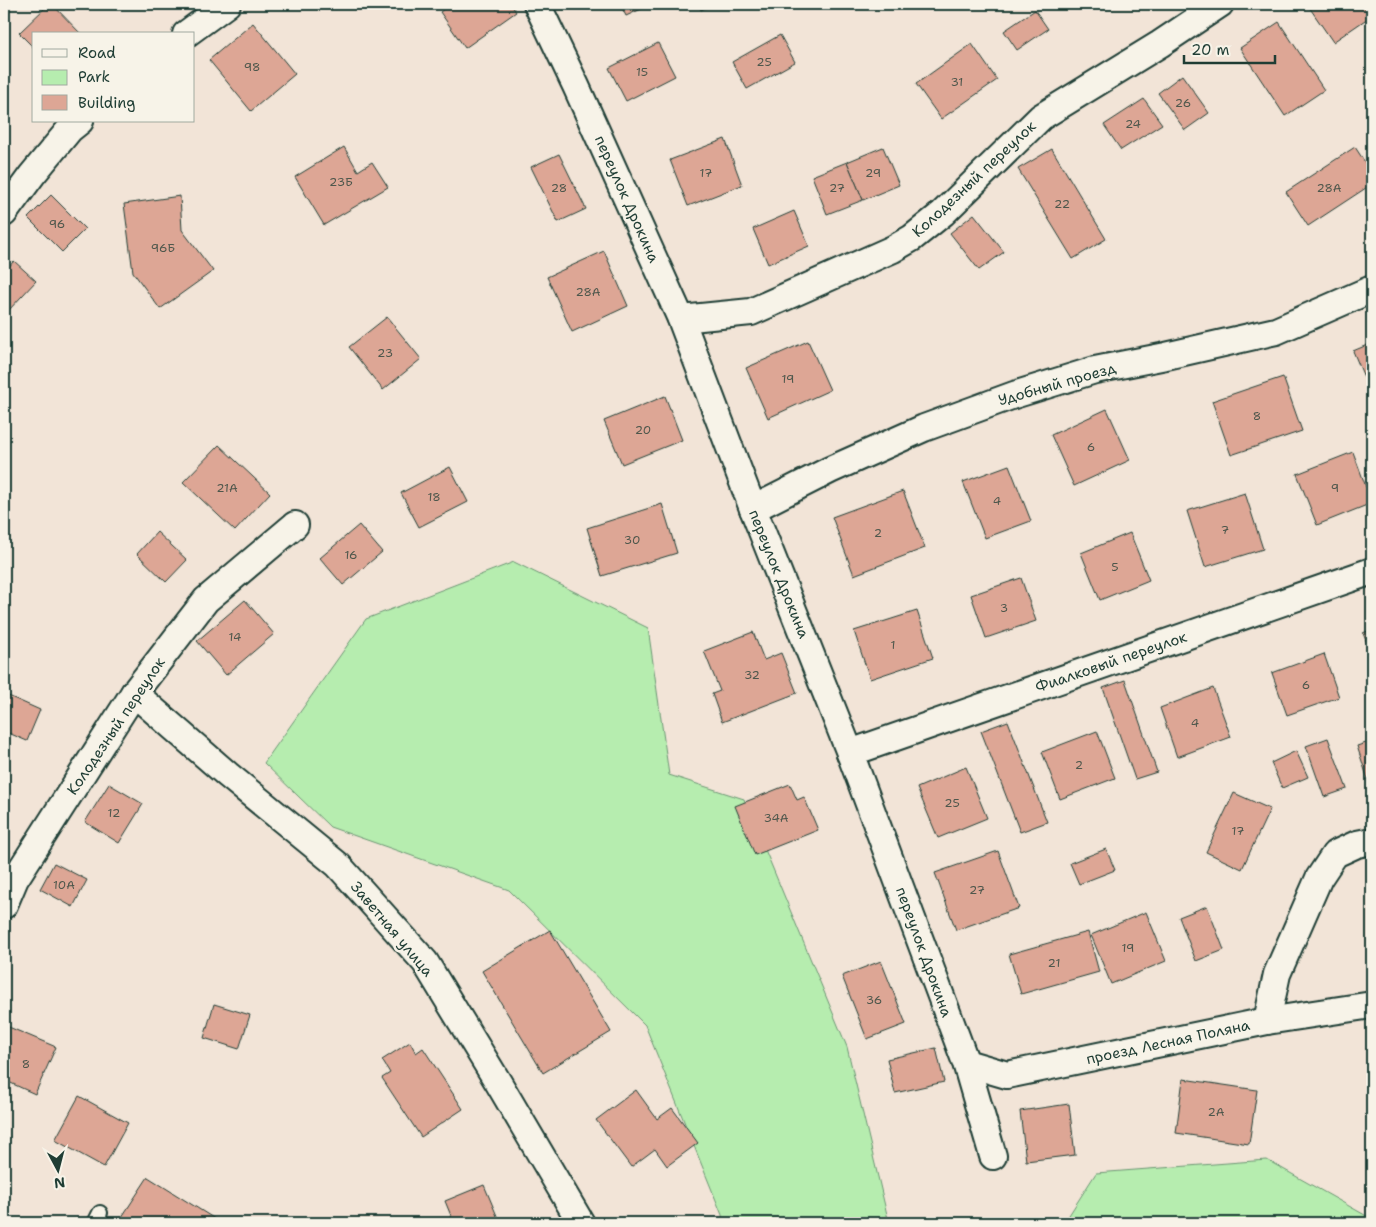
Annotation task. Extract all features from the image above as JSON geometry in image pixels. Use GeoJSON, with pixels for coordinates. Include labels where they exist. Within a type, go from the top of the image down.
{"type":"FeatureCollection","features":[{"type":"Feature","properties":{"kind":"street"},"geometry":{"type":"LineString","coordinates":[[189,32],[227,4]]}},
{"type":"Feature","properties":{"kind":"street","name":"переулок Дрокина"},"geometry":{"type":"LineString","coordinates":[[537,4],[681,319],[753,509],[850,753],[966,1063],[993,1156]]}},
{"type":"Feature","properties":{"kind":"street","name":"Колодезный переулок"},"geometry":{"type":"LineString","coordinates":[[681,319],[752,312],[893,249],[912,238],[943,213],[1041,117],[1160,44],[1220,4]]}},
{"type":"Feature","properties":{"kind":"street"},"geometry":{"type":"LineString","coordinates":[[4,213],[32,175],[70,129],[79,122]]}},
{"type":"Feature","properties":{"kind":"street","name":"Удобный проезд"},"geometry":{"type":"LineString","coordinates":[[753,509],[830,470],[924,428],[1014,395],[1095,370],[1276,331],[1372,289]]}},
{"type":"Feature","properties":{"kind":"street","name":"Колодезный переулок"},"geometry":{"type":"LineString","coordinates":[[4,905],[15,879],[134,692],[206,600],[295,525]]}},
{"type":"Feature","properties":{"kind":"street","name":"Фиалковый переулок"},"geometry":{"type":"LineString","coordinates":[[850,753],[1372,571]]}},
{"type":"Feature","properties":{"kind":"street","name":"Заветная улица"},"geometry":{"type":"LineString","coordinates":[[134,692],[228,775],[338,865],[425,962],[581,1223]]}},
{"type":"Feature","properties":{"kind":"street"},"geometry":{"type":"LineString","coordinates":[[1267,1021],[1277,974],[1319,878],[1335,854],[1357,844],[1372,841]]}},
{"type":"Feature","properties":{"kind":"street","name":"проезд Лесная Поляна"},"geometry":{"type":"LineString","coordinates":[[966,1063],[1007,1075],[1267,1021],[1372,1005]]}},
{"type":"Feature","properties":{"kind":"green space"},"geometry":{"type":"Polygon","coordinates":[[[514,562],[648,628],[669,775],[744,799],[847,1047],[889,1223],[723,1223],[722,1215],[645,1025],[509,890],[330,827],[264,763],[366,619],[514,562]]]}},
{"type":"Feature","properties":{"kind":"green space"},"geometry":{"type":"Polygon","coordinates":[[[1267,1160],[1372,1219],[1372,1223],[1064,1223],[1096,1173],[1267,1160]]]}},
{"type":"Feature","properties":{"kind":"building"},"geometry":{"type":"Polygon","coordinates":[[[49,4],[52,4],[79,32],[32,32],[32,46],[19,33],[49,4]]]}},
{"type":"Feature","properties":{"kind":"building"},"geometry":{"type":"Polygon","coordinates":[[[333,4],[347,4],[335,9],[333,4]]]}},
{"type":"Feature","properties":{"kind":"building"},"geometry":{"type":"Polygon","coordinates":[[[451,4],[511,4],[516,12],[465,48],[440,12],[451,4]]]}},
{"type":"Feature","properties":{"kind":"building"},"geometry":{"type":"Polygon","coordinates":[[[620,4],[652,4],[626,16],[620,4]]]}},
{"type":"Feature","properties":{"kind":"building"},"geometry":{"type":"Polygon","coordinates":[[[698,4],[715,4],[701,10],[698,4]]]}},
{"type":"Feature","properties":{"kind":"building"},"geometry":{"type":"Polygon","coordinates":[[[1307,4],[1363,4],[1371,16],[1333,42],[1307,4]]]}},
{"type":"Feature","properties":{"kind":"building"},"geometry":{"type":"Polygon","coordinates":[[[1035,10],[1048,29],[1017,50],[1004,31],[1035,10]]]}},
{"type":"Feature","properties":{"kind":"building"},"geometry":{"type":"Polygon","coordinates":[[[1279,22],[1324,90],[1285,116],[1240,48],[1279,22]]]}},
{"type":"Feature","properties":{"kind":"building"},"geometry":{"type":"Polygon","coordinates":[[[253,23],[295,74],[251,111],[209,60],[253,23]]]}},
{"type":"Feature","properties":{"kind":"building"},"geometry":{"type":"Polygon","coordinates":[[[780,35],[795,62],[747,89],[732,62],[780,35]]]}},
{"type":"Feature","properties":{"kind":"building"},"geometry":{"type":"Polygon","coordinates":[[[658,43],[675,76],[626,101],[609,68],[658,43]]]}},
{"type":"Feature","properties":{"kind":"building"},"geometry":{"type":"Polygon","coordinates":[[[972,44],[997,80],[941,119],[916,84],[972,44]]]}},
{"type":"Feature","properties":{"kind":"building"},"geometry":{"type":"Polygon","coordinates":[[[1182,75],[1209,113],[1185,130],[1158,93],[1182,75]]]}},
{"type":"Feature","properties":{"kind":"building"},"geometry":{"type":"Polygon","coordinates":[[[1144,99],[1162,124],[1121,150],[1104,125],[1144,99]]]}},
{"type":"Feature","properties":{"kind":"building"},"geometry":{"type":"Polygon","coordinates":[[[725,139],[742,185],[688,206],[670,160],[725,139]]]}},
{"type":"Feature","properties":{"kind":"building"},"geometry":{"type":"Polygon","coordinates":[[[344,147],[358,171],[372,162],[388,187],[324,225],[295,177],[344,147]]]}},
{"type":"Feature","properties":{"kind":"building"},"geometry":{"type":"Polygon","coordinates":[[[883,147],[899,185],[863,200],[847,162],[883,147]]]}},
{"type":"Feature","properties":{"kind":"building"},"geometry":{"type":"Polygon","coordinates":[[[1355,147],[1372,173],[1372,184],[1308,226],[1286,192],[1355,147]]]}},
{"type":"Feature","properties":{"kind":"building"},"geometry":{"type":"Polygon","coordinates":[[[1052,149],[1106,239],[1073,259],[1018,169],[1052,149]]]}},
{"type":"Feature","properties":{"kind":"building"},"geometry":{"type":"Polygon","coordinates":[[[559,154],[586,209],[558,222],[531,167],[559,154]]]}},
{"type":"Feature","properties":{"kind":"building"},"geometry":{"type":"Polygon","coordinates":[[[847,162],[863,200],[827,214],[812,176],[847,162]]]}},
{"type":"Feature","properties":{"kind":"building"},"geometry":{"type":"Polygon","coordinates":[[[51,195],[85,229],[62,252],[28,218],[51,195]]]}},
{"type":"Feature","properties":{"kind":"building"},"geometry":{"type":"Polygon","coordinates":[[[180,196],[182,230],[213,271],[160,309],[133,272],[124,204],[180,196]]]}},
{"type":"Feature","properties":{"kind":"building"},"geometry":{"type":"Polygon","coordinates":[[[794,211],[809,246],[768,264],[753,229],[794,211]]]}},
{"type":"Feature","properties":{"kind":"building"},"geometry":{"type":"Polygon","coordinates":[[[974,214],[1004,252],[979,270],[950,233],[974,214]]]}},
{"type":"Feature","properties":{"kind":"building"},"geometry":{"type":"Polygon","coordinates":[[[604,251],[628,306],[572,332],[547,277],[604,251]]]}},
{"type":"Feature","properties":{"kind":"building"},"geometry":{"type":"Polygon","coordinates":[[[14,261],[36,281],[8,311],[4,307],[4,272],[14,261]]]}},
{"type":"Feature","properties":{"kind":"building"},"geometry":{"type":"Polygon","coordinates":[[[387,317],[421,359],[383,390],[349,347],[387,317]]]}},
{"type":"Feature","properties":{"kind":"building"},"geometry":{"type":"Polygon","coordinates":[[[808,341],[830,390],[768,418],[746,368],[808,341]]]}},
{"type":"Feature","properties":{"kind":"building"},"geometry":{"type":"Polygon","coordinates":[[[1372,343],[1372,396],[1353,351],[1372,343]]]}},
{"type":"Feature","properties":{"kind":"building"},"geometry":{"type":"Polygon","coordinates":[[[1283,377],[1302,431],[1231,455],[1212,401],[1283,377]]]}},
{"type":"Feature","properties":{"kind":"building"},"geometry":{"type":"Polygon","coordinates":[[[665,396],[682,440],[622,464],[604,421],[665,396]]]}},
{"type":"Feature","properties":{"kind":"building"},"geometry":{"type":"Polygon","coordinates":[[[1107,409],[1130,460],[1074,486],[1051,435],[1107,409]]]}},
{"type":"Feature","properties":{"kind":"building"},"geometry":{"type":"Polygon","coordinates":[[[219,445],[270,493],[235,531],[183,482],[219,445]]]}},
{"type":"Feature","properties":{"kind":"building"},"geometry":{"type":"Polygon","coordinates":[[[1353,452],[1372,503],[1317,525],[1297,474],[1353,452]]]}},
{"type":"Feature","properties":{"kind":"building"},"geometry":{"type":"Polygon","coordinates":[[[1009,465],[1031,521],[985,538],[963,482],[1009,465]]]}},
{"type":"Feature","properties":{"kind":"building"},"geometry":{"type":"Polygon","coordinates":[[[450,467],[468,502],[419,527],[401,493],[450,467]]]}},
{"type":"Feature","properties":{"kind":"building"},"geometry":{"type":"Polygon","coordinates":[[[903,491],[925,548],[854,575],[832,517],[903,491]]]}},
{"type":"Feature","properties":{"kind":"building"},"geometry":{"type":"Polygon","coordinates":[[[1245,493],[1263,549],[1205,567],[1187,511],[1245,493]]]}},
{"type":"Feature","properties":{"kind":"building"},"geometry":{"type":"Polygon","coordinates":[[[662,504],[677,553],[602,576],[587,528],[662,504]]]}},
{"type":"Feature","properties":{"kind":"building"},"geometry":{"type":"Polygon","coordinates":[[[359,525],[382,552],[343,585],[320,558],[359,525]]]}},
{"type":"Feature","properties":{"kind":"building"},"geometry":{"type":"Polygon","coordinates":[[[157,532],[187,560],[166,582],[137,554],[157,532]]]}},
{"type":"Feature","properties":{"kind":"building"},"geometry":{"type":"Polygon","coordinates":[[[1130,533],[1149,580],[1100,600],[1081,553],[1130,533]]]}},
{"type":"Feature","properties":{"kind":"building"},"geometry":{"type":"Polygon","coordinates":[[[1021,578],[1036,621],[986,638],[971,595],[1021,578]]]}},
{"type":"Feature","properties":{"kind":"building"},"geometry":{"type":"Polygon","coordinates":[[[245,600],[274,634],[226,675],[197,641],[245,600]]]}},
{"type":"Feature","properties":{"kind":"building"},"geometry":{"type":"Polygon","coordinates":[[[917,611],[933,658],[870,679],[854,631],[917,611]]]}},
{"type":"Feature","properties":{"kind":"building"},"geometry":{"type":"Polygon","coordinates":[[[1372,629],[1372,657],[1363,633],[1372,629]]]}},
{"type":"Feature","properties":{"kind":"building"},"geometry":{"type":"Polygon","coordinates":[[[753,632],[764,660],[781,653],[797,693],[722,722],[712,694],[720,691],[704,651],[753,632]]]}},
{"type":"Feature","properties":{"kind":"building"},"geometry":{"type":"Polygon","coordinates":[[[1324,654],[1339,697],[1287,715],[1272,673],[1324,654]]]}},
{"type":"Feature","properties":{"kind":"building"},"geometry":{"type":"Polygon","coordinates":[[[1125,680],[1157,772],[1135,779],[1103,688],[1125,680]]]}},
{"type":"Feature","properties":{"kind":"building"},"geometry":{"type":"Polygon","coordinates":[[[1213,688],[1231,737],[1177,757],[1160,708],[1213,688]]]}},
{"type":"Feature","properties":{"kind":"building"},"geometry":{"type":"Polygon","coordinates":[[[4,694],[40,710],[27,741],[4,731],[4,694]]]}},
{"type":"Feature","properties":{"kind":"building"},"geometry":{"type":"Polygon","coordinates":[[[1008,721],[1047,822],[1020,832],[981,731],[1008,721]]]}},
{"type":"Feature","properties":{"kind":"building"},"geometry":{"type":"Polygon","coordinates":[[[1097,731],[1115,778],[1060,799],[1042,752],[1097,731]]]}},
{"type":"Feature","properties":{"kind":"building"},"geometry":{"type":"Polygon","coordinates":[[[1328,738],[1347,789],[1324,797],[1306,746],[1328,738]]]}},
{"type":"Feature","properties":{"kind":"building"},"geometry":{"type":"Polygon","coordinates":[[[1372,741],[1372,792],[1357,746],[1372,741]]]}},
{"type":"Feature","properties":{"kind":"building"},"geometry":{"type":"Polygon","coordinates":[[[1296,751],[1308,777],[1282,788],[1271,763],[1296,751]]]}},
{"type":"Feature","properties":{"kind":"building"},"geometry":{"type":"Polygon","coordinates":[[[966,767],[987,818],[938,838],[917,788],[966,767]]]}},
{"type":"Feature","properties":{"kind":"building"},"geometry":{"type":"Polygon","coordinates":[[[109,784],[143,804],[119,843],[85,822],[109,784]]]}},
{"type":"Feature","properties":{"kind":"building"},"geometry":{"type":"Polygon","coordinates":[[[790,784],[797,800],[804,797],[818,830],[755,855],[735,806],[790,784]]]}},
{"type":"Feature","properties":{"kind":"building"},"geometry":{"type":"Polygon","coordinates":[[[1234,793],[1270,809],[1242,869],[1206,852],[1234,793]]]}},
{"type":"Feature","properties":{"kind":"building"},"geometry":{"type":"Polygon","coordinates":[[[1106,849],[1115,870],[1079,884],[1070,863],[1106,849]]]}},
{"type":"Feature","properties":{"kind":"building"},"geometry":{"type":"Polygon","coordinates":[[[998,851],[1019,908],[956,930],[935,873],[998,851]]]}},
{"type":"Feature","properties":{"kind":"building"},"geometry":{"type":"Polygon","coordinates":[[[54,863],[87,880],[73,907],[40,889],[54,863]]]}},
{"type":"Feature","properties":{"kind":"building"},"geometry":{"type":"Polygon","coordinates":[[[1207,906],[1224,950],[1196,961],[1179,917],[1207,906]]]}},
{"type":"Feature","properties":{"kind":"building"},"geometry":{"type":"Polygon","coordinates":[[[1146,912],[1166,961],[1111,984],[1091,935],[1146,912]]]}},
{"type":"Feature","properties":{"kind":"building"},"geometry":{"type":"Polygon","coordinates":[[[550,930],[611,1032],[543,1073],[482,971],[550,930]]]}},
{"type":"Feature","properties":{"kind":"building"},"geometry":{"type":"Polygon","coordinates":[[[1088,932],[1099,972],[1021,994],[1009,954],[1088,932]]]}},
{"type":"Feature","properties":{"kind":"building"},"geometry":{"type":"Polygon","coordinates":[[[881,961],[906,1024],[867,1039],[842,976],[881,961]]]}},
{"type":"Feature","properties":{"kind":"building"},"geometry":{"type":"Polygon","coordinates":[[[214,1004],[250,1015],[239,1049],[204,1038],[214,1004]]]}},
{"type":"Feature","properties":{"kind":"building"},"geometry":{"type":"Polygon","coordinates":[[[4,1025],[56,1047],[35,1094],[4,1080],[4,1025]]]}},
{"type":"Feature","properties":{"kind":"building"},"geometry":{"type":"Polygon","coordinates":[[[410,1042],[416,1053],[423,1048],[463,1109],[421,1137],[382,1078],[390,1073],[382,1060],[410,1042]]]}},
{"type":"Feature","properties":{"kind":"building"},"geometry":{"type":"Polygon","coordinates":[[[936,1048],[944,1082],[895,1093],[887,1059],[936,1048]]]}},
{"type":"Feature","properties":{"kind":"building"},"geometry":{"type":"Polygon","coordinates":[[[1183,1079],[1257,1090],[1249,1144],[1176,1133],[1183,1079]]]}},
{"type":"Feature","properties":{"kind":"building"},"geometry":{"type":"Polygon","coordinates":[[[636,1090],[657,1119],[672,1108],[698,1143],[667,1166],[655,1149],[631,1167],[596,1120],[636,1090]]]}},
{"type":"Feature","properties":{"kind":"building"},"geometry":{"type":"Polygon","coordinates":[[[79,1096],[128,1123],[104,1167],[55,1140],[79,1096]]]}},
{"type":"Feature","properties":{"kind":"building"},"geometry":{"type":"Polygon","coordinates":[[[1069,1104],[1075,1155],[1026,1161],[1020,1111],[1069,1104]]]}},
{"type":"Feature","properties":{"kind":"building"},"geometry":{"type":"Polygon","coordinates":[[[148,1177],[218,1221],[216,1223],[118,1223],[148,1177]]]}},
{"type":"Feature","properties":{"kind":"building"},"geometry":{"type":"Polygon","coordinates":[[[484,1185],[500,1223],[454,1223],[445,1201],[484,1185]]]}}]}
